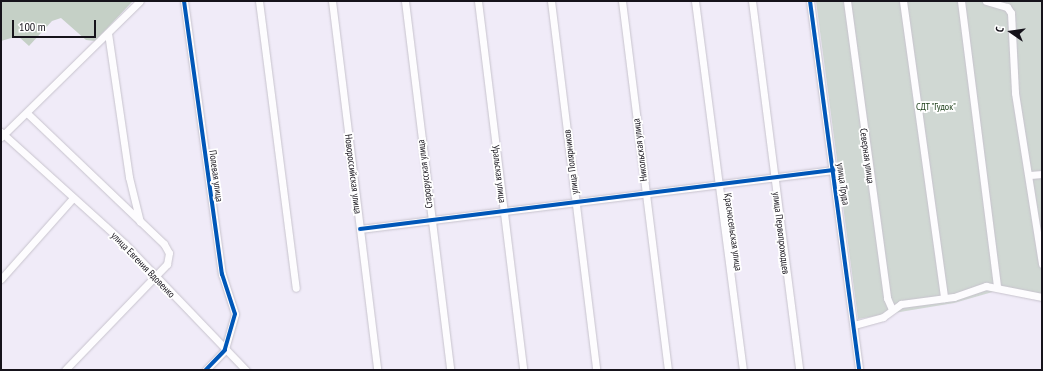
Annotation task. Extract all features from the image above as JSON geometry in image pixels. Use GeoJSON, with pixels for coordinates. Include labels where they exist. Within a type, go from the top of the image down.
{"type":"FeatureCollection","features":[{"type":"Feature","properties":{"kind":"street"},"geometry":{"type":"LineString","coordinates":[[2,135],[28,114],[140,1]]}},
{"type":"Feature","properties":{"kind":"street","name":"Полевая улица"},"geometry":{"type":"LineString","coordinates":[[184,1],[222,274],[235,314],[225,350]]}},
{"type":"Feature","properties":{"kind":"street"},"geometry":{"type":"LineString","coordinates":[[259,1],[296,288]]}},
{"type":"Feature","properties":{"kind":"street","name":"Новороссийская улица"},"geometry":{"type":"LineString","coordinates":[[332,1],[377,370]]}},
{"type":"Feature","properties":{"kind":"street","name":"Старорусская улица"},"geometry":{"type":"LineString","coordinates":[[405,1],[450,370]]}},
{"type":"Feature","properties":{"kind":"street","name":"Уральская улица"},"geometry":{"type":"LineString","coordinates":[[478,1],[523,370]]}},
{"type":"Feature","properties":{"kind":"street","name":"улица Полярников"},"geometry":{"type":"LineString","coordinates":[[551,1],[596,370]]}},
{"type":"Feature","properties":{"kind":"street","name":"Никольская улица"},"geometry":{"type":"LineString","coordinates":[[622,1],[668,370]]}},
{"type":"Feature","properties":{"kind":"street","name":"Красносельская улица"},"geometry":{"type":"LineString","coordinates":[[695,1],[743,370]]}},
{"type":"Feature","properties":{"kind":"street","name":"улица Первопроходцев"},"geometry":{"type":"LineString","coordinates":[[752,1],[799,370]]}},
{"type":"Feature","properties":{"kind":"street","name":"улица Труда"},"geometry":{"type":"LineString","coordinates":[[810,1],[859,370]]}},
{"type":"Feature","properties":{"kind":"street","name":"Северная улица"},"geometry":{"type":"LineString","coordinates":[[847,1],[887,298],[892,309]]}},
{"type":"Feature","properties":{"kind":"street"},"geometry":{"type":"LineString","coordinates":[[903,1],[944,298]]}},
{"type":"Feature","properties":{"kind":"street"},"geometry":{"type":"LineString","coordinates":[[962,1],[997,286]]}},
{"type":"Feature","properties":{"kind":"street"},"geometry":{"type":"LineString","coordinates":[[986,1],[1011,11],[1015,93],[1040,231],[1042,264]]}},
{"type":"Feature","properties":{"kind":"street"},"geometry":{"type":"LineString","coordinates":[[108,33],[129,177],[140,223]]}},
{"type":"Feature","properties":{"kind":"street"},"geometry":{"type":"LineString","coordinates":[[28,114],[140,223],[168,248],[167,264],[65,370]]}},
{"type":"Feature","properties":{"kind":"street","name":"улица Евгения Вдовенко"},"geometry":{"type":"LineString","coordinates":[[2,135],[72,199],[125,244],[225,350],[246,370]]}},
{"type":"Feature","properties":{"kind":"street"},"geometry":{"type":"LineString","coordinates":[[360,229],[833,170]]}},
{"type":"Feature","properties":{"kind":"street"},"geometry":{"type":"LineString","coordinates":[[1030,175],[1042,174]]}},
{"type":"Feature","properties":{"kind":"street"},"geometry":{"type":"LineString","coordinates":[[1,279],[72,199]]}},
{"type":"Feature","properties":{"kind":"street"},"geometry":{"type":"LineString","coordinates":[[854,325],[883,317],[892,309],[904,303],[944,298],[997,286],[1042,297]]}},
{"type":"Feature","properties":{"kind":"street"},"geometry":{"type":"LineString","coordinates":[[206,370],[225,350]]}},
{"type":"Feature","properties":{"kind":"green space","name":"СДТ \"Гудок\""},"geometry":{"type":"Polygon","coordinates":[[[816,1],[1042,1],[1042,301],[996,291],[954,303],[858,319],[816,1]]]}},
{"type":"Feature","properties":{"kind":"shaded area"},"geometry":{"type":"Polygon","coordinates":[[[1,1],[133,1],[95,41],[86,40],[61,18],[52,21],[29,46],[18,36],[1,41],[1,1]]]}},
{"type":"Feature","properties":{"kind":"cycle path"},"geometry":{"type":"LineString","coordinates":[[184,1],[222,274],[235,314],[225,350],[206,370]]}},
{"type":"Feature","properties":{"kind":"cycle path"},"geometry":{"type":"LineString","coordinates":[[810,1],[859,370]]}},
{"type":"Feature","properties":{"kind":"cycle path"},"geometry":{"type":"LineString","coordinates":[[360,229],[833,170]]}}]}
